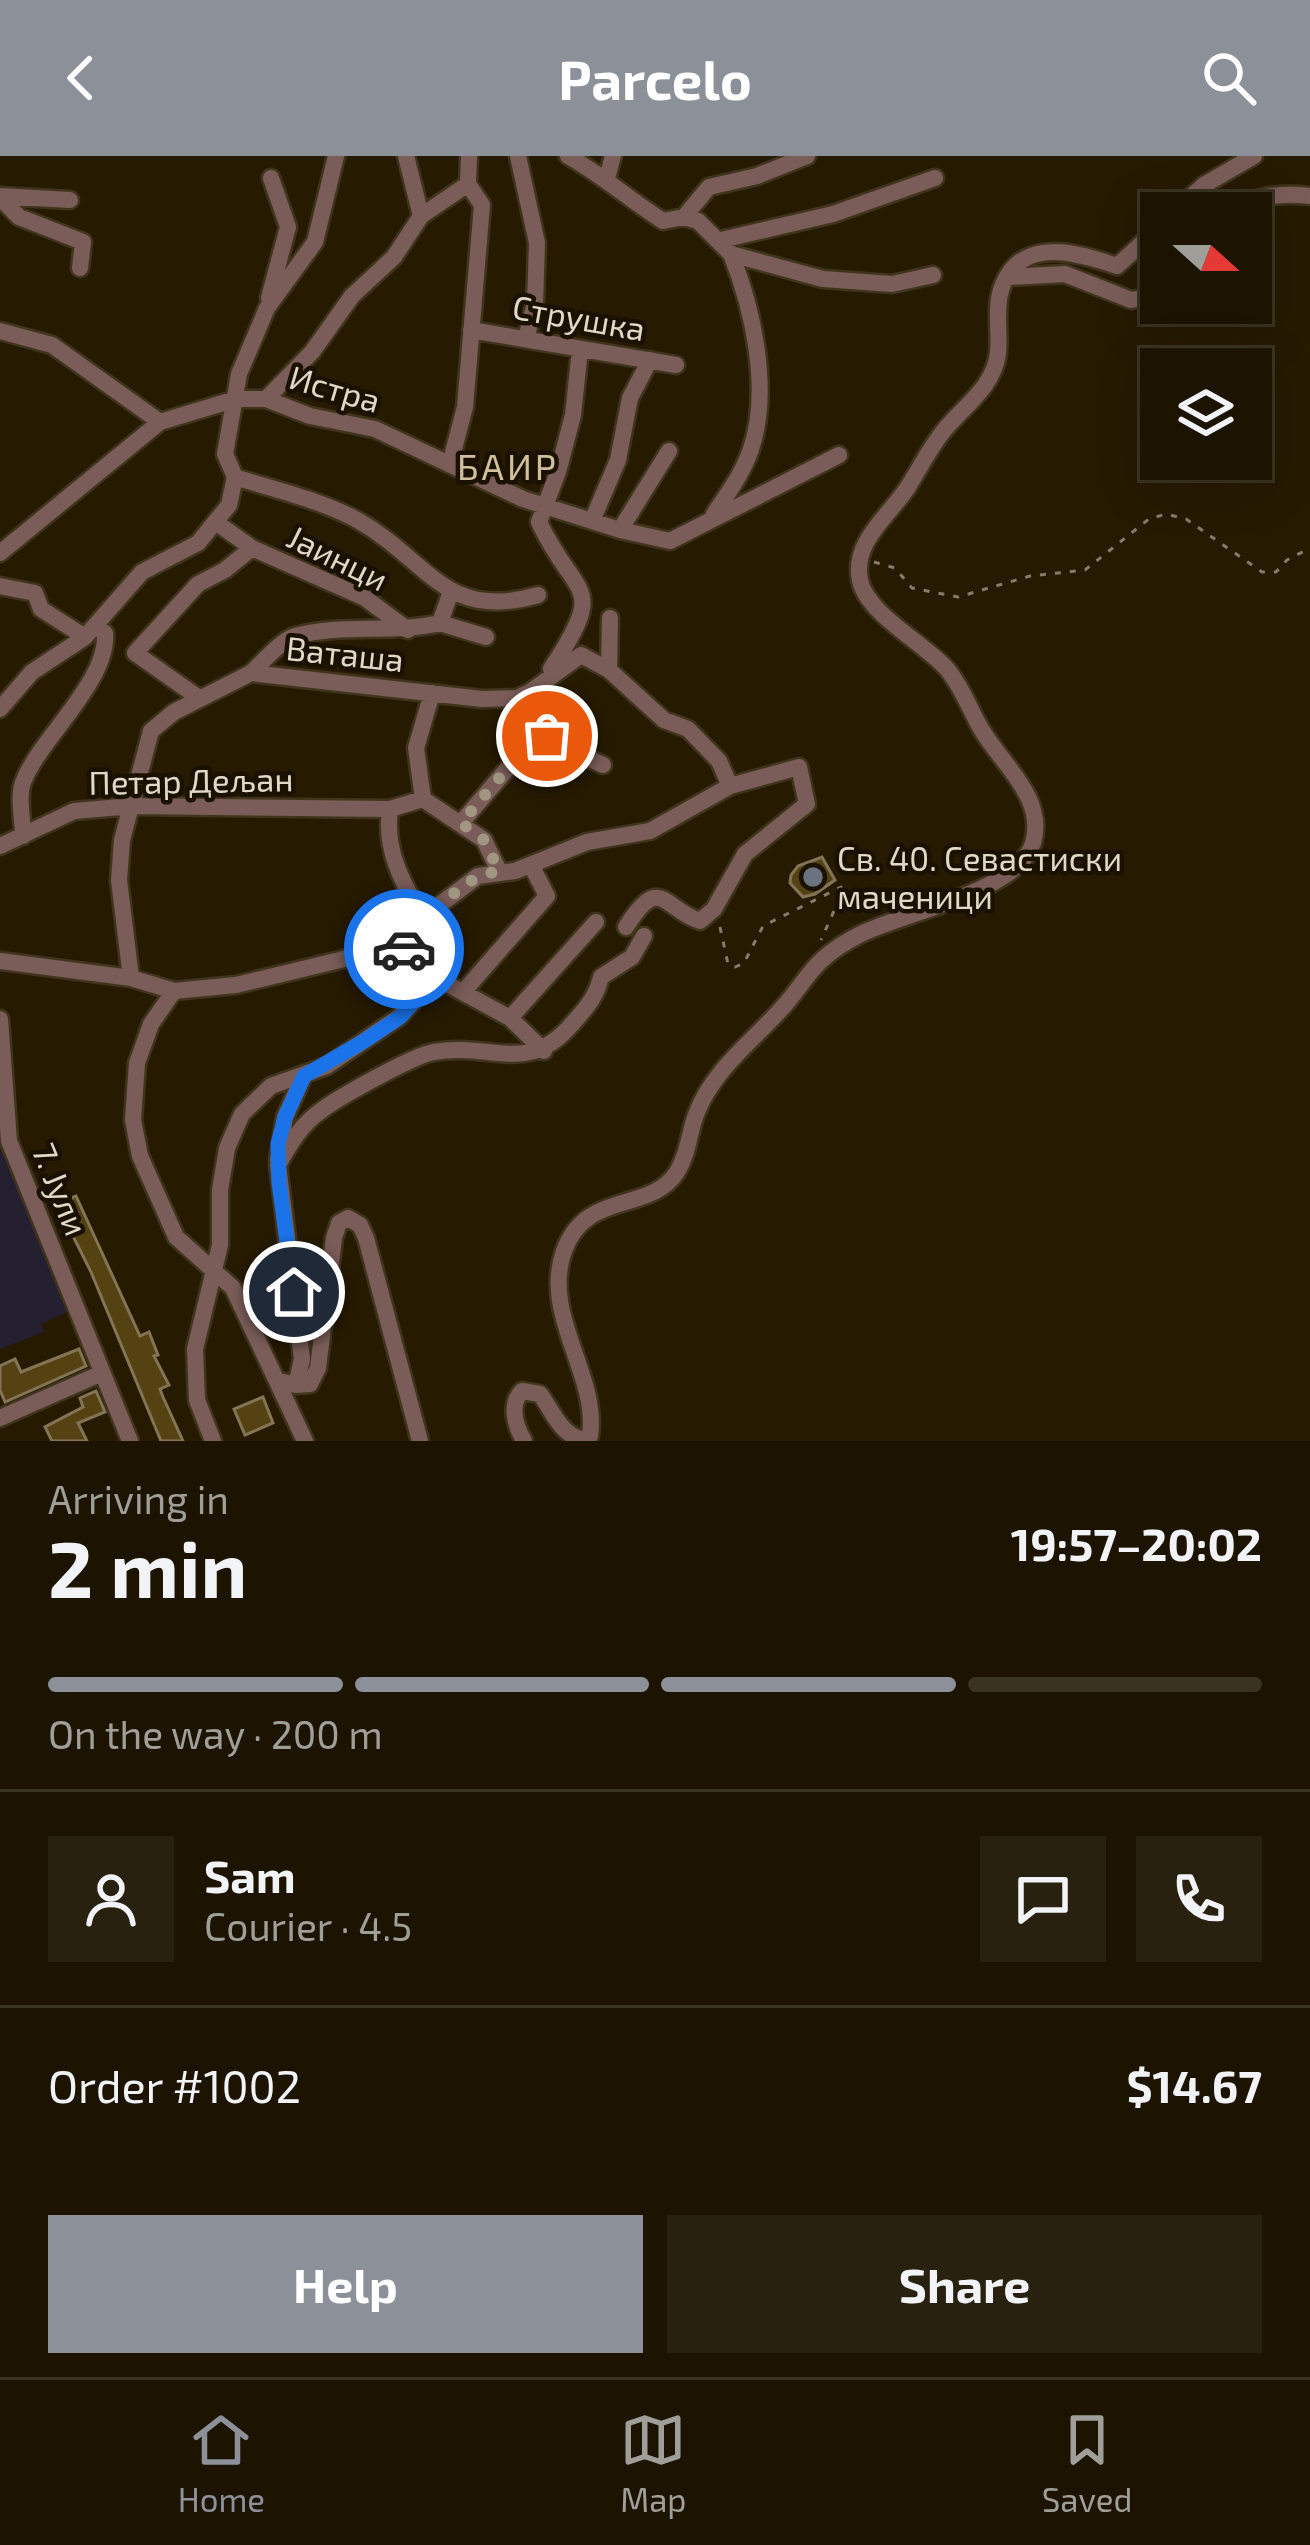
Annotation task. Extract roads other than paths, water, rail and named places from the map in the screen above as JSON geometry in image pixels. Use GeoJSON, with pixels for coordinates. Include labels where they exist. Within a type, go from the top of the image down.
{"type":"FeatureCollection","features":[{"type":"Feature","properties":{"kind":"street"},"geometry":{"type":"LineString","coordinates":[[267,308],[315,242],[336,156]]}},
{"type":"Feature","properties":{"kind":"street"},"geometry":{"type":"LineString","coordinates":[[406,156],[421,216]]}},
{"type":"Feature","properties":{"kind":"street","name":"Струшка"},"geometry":{"type":"LineString","coordinates":[[450,464],[465,407],[482,205],[468,184],[469,156]]}},
{"type":"Feature","properties":{"kind":"street"},"geometry":{"type":"LineString","coordinates":[[518,156],[537,243],[536,303],[526,339]]}},
{"type":"Feature","properties":{"kind":"street"},"geometry":{"type":"LineString","coordinates":[[568,156],[663,220],[698,221],[726,247],[740,278],[760,391],[753,444],[742,471],[711,518]]}},
{"type":"Feature","properties":{"kind":"street"},"geometry":{"type":"LineString","coordinates":[[607,178],[613,156]]}},
{"type":"Feature","properties":{"kind":"street"},"geometry":{"type":"LineString","coordinates":[[684,217],[710,187],[773,162],[808,156]]}},
{"type":"Feature","properties":{"kind":"street"},"geometry":{"type":"LineString","coordinates":[[1196,192],[1254,156]]}},
{"type":"Feature","properties":{"kind":"street"},"geometry":{"type":"LineString","coordinates":[[0,709],[32,672],[90,631],[142,572],[198,543],[229,505],[235,477],[224,454],[239,374],[267,308],[288,227],[272,178]]}},
{"type":"Feature","properties":{"kind":"street"},"geometry":{"type":"LineString","coordinates":[[726,247],[935,178]]}},
{"type":"Feature","properties":{"kind":"street"},"geometry":{"type":"LineString","coordinates":[[266,399],[312,352],[352,296],[394,257],[421,216],[468,184]]}},
{"type":"Feature","properties":{"kind":"street"},"geometry":{"type":"LineString","coordinates":[[1272,195],[1310,196]]}},
{"type":"Feature","properties":{"kind":"street"},"geometry":{"type":"LineString","coordinates":[[0,197],[70,200]]}},
{"type":"Feature","properties":{"kind":"street"},"geometry":{"type":"LineString","coordinates":[[0,197],[20,217],[83,242],[80,268]]}},
{"type":"Feature","properties":{"kind":"street"},"geometry":{"type":"LineString","coordinates":[[524,1441],[514,1414],[515,1399],[522,1390],[540,1394],[562,1430],[572,1437],[593,1439],[558,1286],[572,1232],[605,1206],[658,1190],[676,1174],[697,1112],[717,1076],[821,960],[859,935],[999,881],[1021,866],[1033,843],[1035,821],[1013,769],[991,745],[946,668],[869,603],[858,576],[861,557],[870,535],[995,367],[1001,290],[1028,254],[1049,250],[1117,266],[1140,245]]}},
{"type":"Feature","properties":{"kind":"street"},"geometry":{"type":"LineString","coordinates":[[726,247],[853,284],[912,282],[933,275]]}},
{"type":"Feature","properties":{"kind":"street"},"geometry":{"type":"LineString","coordinates":[[1009,277],[1065,274],[1131,300],[1140,298]]}},
{"type":"Feature","properties":{"kind":"street","name":"Струшка"},"geometry":{"type":"LineString","coordinates":[[471,330],[676,365]]}},
{"type":"Feature","properties":{"kind":"street"},"geometry":{"type":"LineString","coordinates":[[0,331],[52,345],[160,422]]}},
{"type":"Feature","properties":{"kind":"street"},"geometry":{"type":"LineString","coordinates":[[545,738],[536,687],[579,627],[585,602],[580,584],[552,549],[541,514],[573,415],[580,350]]}},
{"type":"Feature","properties":{"kind":"street"},"geometry":{"type":"LineString","coordinates":[[592,521],[618,460],[630,398],[650,360]]}},
{"type":"Feature","properties":{"kind":"street","name":"Истра"},"geometry":{"type":"LineString","coordinates":[[0,553],[160,422],[236,399],[266,399],[310,416],[375,429],[541,514],[670,541],[839,455]]}},
{"type":"Feature","properties":{"kind":"street"},"geometry":{"type":"LineString","coordinates":[[620,530],[669,452]]}},
{"type":"Feature","properties":{"kind":"street","name":"Јаинци"},"geometry":{"type":"LineString","coordinates":[[235,477],[354,518],[398,547],[450,594]]}},
{"type":"Feature","properties":{"kind":"street"},"geometry":{"type":"LineString","coordinates":[[217,523],[252,548]]}},
{"type":"Feature","properties":{"kind":"street","name":"Јаинци"},"geometry":{"type":"LineString","coordinates":[[199,698],[135,653],[198,584],[252,548],[365,598],[408,630]]}},
{"type":"Feature","properties":{"kind":"street"},"geometry":{"type":"LineString","coordinates":[[0,586],[35,593],[41,609],[105,633],[106,646],[81,696],[22,782],[23,836]]}},
{"type":"Feature","properties":{"kind":"street"},"geometry":{"type":"LineString","coordinates":[[440,623],[450,594],[486,602],[538,595]]}},
{"type":"Feature","properties":{"kind":"street"},"geometry":{"type":"LineString","coordinates":[[610,618],[609,670],[664,720],[688,729],[719,761],[730,786]]}},
{"type":"Feature","properties":{"kind":"street"},"geometry":{"type":"LineString","coordinates":[[251,673],[291,637],[408,630],[440,623],[486,637]]}},
{"type":"Feature","properties":{"kind":"street","name":"Ваташа"},"geometry":{"type":"LineString","coordinates":[[131,978],[119,880],[122,840],[152,731],[199,698],[251,673],[482,699],[517,698],[581,655],[609,670]]}},
{"type":"Feature","properties":{"kind":"street"},"geometry":{"type":"LineString","coordinates":[[432,693],[416,748],[423,799],[484,840],[499,871]]}},
{"type":"Feature","properties":{"kind":"street"},"geometry":{"type":"LineString","coordinates":[[545,738],[603,765]]}},
{"type":"Feature","properties":{"kind":"street"},"geometry":{"type":"LineString","coordinates":[[461,823],[508,768],[545,738]]}},
{"type":"Feature","properties":{"kind":"street"},"geometry":{"type":"LineString","coordinates":[[0,962],[131,978],[174,991],[236,985],[340,960],[397,935],[478,876],[531,865],[586,842],[650,831],[730,786],[799,767],[807,804],[745,854],[714,909],[700,920],[670,900],[654,899],[640,905],[626,927]]}},
{"type":"Feature","properties":{"kind":"street","name":"Петар Дељан"},"geometry":{"type":"LineString","coordinates":[[0,846],[74,811],[132,806],[390,809],[423,799]]}},
{"type":"Feature","properties":{"kind":"street"},"geometry":{"type":"LineString","coordinates":[[390,809],[387,831],[397,872],[423,919]]}},
{"type":"Feature","properties":{"kind":"street"},"geometry":{"type":"LineString","coordinates":[[463,992],[547,896],[531,865]]}},
{"type":"Feature","properties":{"kind":"street"},"geometry":{"type":"LineString","coordinates":[[510,1018],[596,922]]}},
{"type":"Feature","properties":{"kind":"street"},"geometry":{"type":"LineString","coordinates":[[397,935],[407,956],[510,1018],[544,1051]]}},
{"type":"Feature","properties":{"kind":"street"},"geometry":{"type":"LineString","coordinates":[[278,1174],[292,1141],[318,1113],[427,1053],[497,1051],[526,1056],[544,1051],[596,998],[601,977],[632,957],[644,936]]}},
{"type":"Feature","properties":{"kind":"street"},"geometry":{"type":"LineString","coordinates":[[213,1441],[197,1400],[195,1349],[220,1245],[220,1190],[227,1148],[242,1114],[272,1086],[304,1076],[364,1041],[442,981]]}},
{"type":"Feature","properties":{"kind":"street"},"geometry":{"type":"LineString","coordinates":[[174,991],[151,1024],[137,1063],[133,1120],[140,1156],[176,1238],[233,1288],[288,1383],[305,1441]]}},
{"type":"Feature","properties":{"kind":"street","name":"7. Јули"},"geometry":{"type":"LineString","coordinates":[[0,1019],[9,1141],[130,1441]]}},
{"type":"Feature","properties":{"kind":"street"},"geometry":{"type":"LineString","coordinates":[[288,1383],[302,1359],[278,1174],[285,1117],[304,1076]]}},
{"type":"Feature","properties":{"kind":"street"},"geometry":{"type":"LineString","coordinates":[[288,1383],[310,1384],[318,1368],[334,1238],[339,1223],[349,1219],[360,1225],[366,1238],[420,1441]]}},
{"type":"Feature","properties":{"kind":"street"},"geometry":{"type":"LineString","coordinates":[[0,1418],[102,1373]]}},
{"type":"Feature","properties":{"kind":"place","name":"Св. 40. Севастиски маченици"},"geometry":{"type":"Point","coordinates":[813,877]}},
{"type":"Feature","properties":{"kind":"district","name":"БАИР"},"geometry":{"type":"Point","coordinates":[508,465]}}]}
